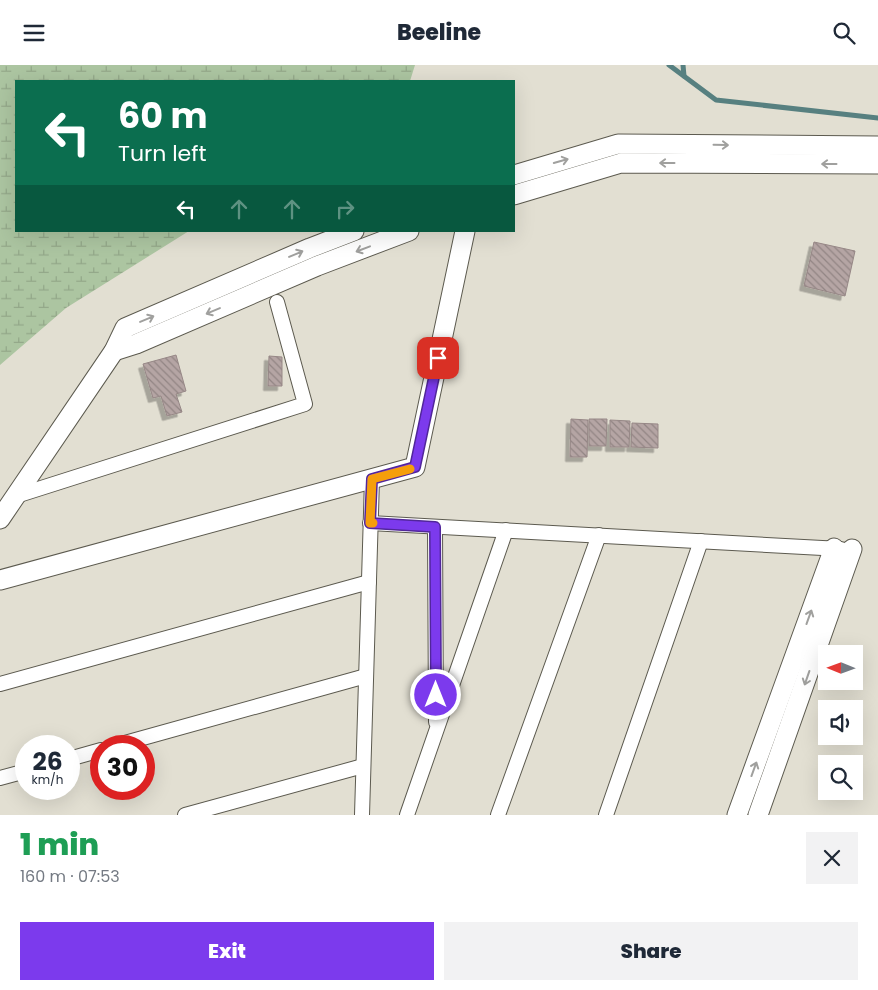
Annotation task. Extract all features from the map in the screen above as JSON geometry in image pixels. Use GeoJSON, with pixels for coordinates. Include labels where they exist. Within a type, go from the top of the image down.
{"type":"FeatureCollection","features":[{"type":"Feature","properties":{"kind":"street"},"geometry":{"type":"LineString","coordinates":[[515,175],[618,144],[878,146]]}},
{"type":"Feature","properties":{"kind":"street"},"geometry":{"type":"LineString","coordinates":[[515,195],[621,163],[878,164]]}},
{"type":"Feature","properties":{"kind":"street"},"geometry":{"type":"LineString","coordinates":[[0,519],[114,351],[125,328],[351,232]]}},
{"type":"Feature","properties":{"kind":"street"},"geometry":{"type":"LineString","coordinates":[[114,351],[136,344],[317,266],[406,232]]}},
{"type":"Feature","properties":{"kind":"street"},"geometry":{"type":"LineString","coordinates":[[0,580],[415,467],[465,232]]}},
{"type":"Feature","properties":{"kind":"street"},"geometry":{"type":"LineString","coordinates":[[16,495],[304,405],[277,302]]}},
{"type":"Feature","properties":{"kind":"street"},"geometry":{"type":"LineString","coordinates":[[362,815],[372,479]]}},
{"type":"Feature","properties":{"kind":"street"},"geometry":{"type":"LineString","coordinates":[[370,523],[843,549]]}},
{"type":"Feature","properties":{"kind":"street"},"geometry":{"type":"LineString","coordinates":[[435,527],[436,732]]}},
{"type":"Feature","properties":{"kind":"street"},"geometry":{"type":"LineString","coordinates":[[407,815],[506,531]]}},
{"type":"Feature","properties":{"kind":"street"},"geometry":{"type":"LineString","coordinates":[[498,815],[600,535]]}},
{"type":"Feature","properties":{"kind":"street"},"geometry":{"type":"LineString","coordinates":[[606,815],[701,541]]}},
{"type":"Feature","properties":{"kind":"street"},"geometry":{"type":"LineString","coordinates":[[737,815],[843,549]]}},
{"type":"Feature","properties":{"kind":"street"},"geometry":{"type":"LineString","coordinates":[[758,815],[843,549]]}},
{"type":"Feature","properties":{"kind":"street"},"geometry":{"type":"LineString","coordinates":[[0,684],[369,582]]}},
{"type":"Feature","properties":{"kind":"street"},"geometry":{"type":"LineString","coordinates":[[154,735],[366,676]]}},
{"type":"Feature","properties":{"kind":"street"},"geometry":{"type":"LineString","coordinates":[[185,815],[363,766]]}},
{"type":"Feature","properties":{"kind":"street"},"geometry":{"type":"LineString","coordinates":[[0,778],[15,774]]}},
{"type":"Feature","properties":{"kind":"green space"},"geometry":{"type":"Polygon","coordinates":[[[0,65],[415,65],[410,80],[15,80],[15,232],[187,232],[66,308],[0,365],[0,65]]]}},
{"type":"Feature","properties":{"kind":"building"},"geometry":{"type":"Polygon","coordinates":[[[814,242],[855,251],[845,296],[804,286],[814,242]]]}},
{"type":"Feature","properties":{"kind":"building"},"geometry":{"type":"Polygon","coordinates":[[[176,355],[186,391],[176,394],[182,412],[167,416],[161,396],[153,398],[143,364],[176,355]]]}},
{"type":"Feature","properties":{"kind":"building"},"geometry":{"type":"Polygon","coordinates":[[[269,356],[282,357],[282,386],[268,386],[269,356]]]}},
{"type":"Feature","properties":{"kind":"building"},"geometry":{"type":"Polygon","coordinates":[[[571,419],[588,420],[587,457],[570,457],[571,419]]]}},
{"type":"Feature","properties":{"kind":"building"},"geometry":{"type":"Polygon","coordinates":[[[589,419],[607,419],[606,446],[589,446],[589,419]]]}},
{"type":"Feature","properties":{"kind":"building"},"geometry":{"type":"Polygon","coordinates":[[[610,420],[630,421],[629,447],[610,447],[610,420]]]}},
{"type":"Feature","properties":{"kind":"building"},"geometry":{"type":"Polygon","coordinates":[[[632,423],[658,424],[658,448],[631,447],[632,423]]]}},
{"type":"Feature","properties":{"kind":"waterway"},"geometry":{"type":"LineString","coordinates":[[669,65],[716,100],[878,118]]}},
{"type":"Feature","properties":{"kind":"waterway"},"geometry":{"type":"LineString","coordinates":[[683,65],[684,76]]}},
{"type":"Feature","properties":{"kind":"slow traffic"},"geometry":{"type":"LineString","coordinates":[[373,523],[370,523],[372,479],[410,469]]}},
{"type":"Feature","properties":{"kind":"route"},"geometry":{"type":"LineString","coordinates":[[436,695],[435,527],[370,523],[372,479],[415,467],[438,358]]}}]}
